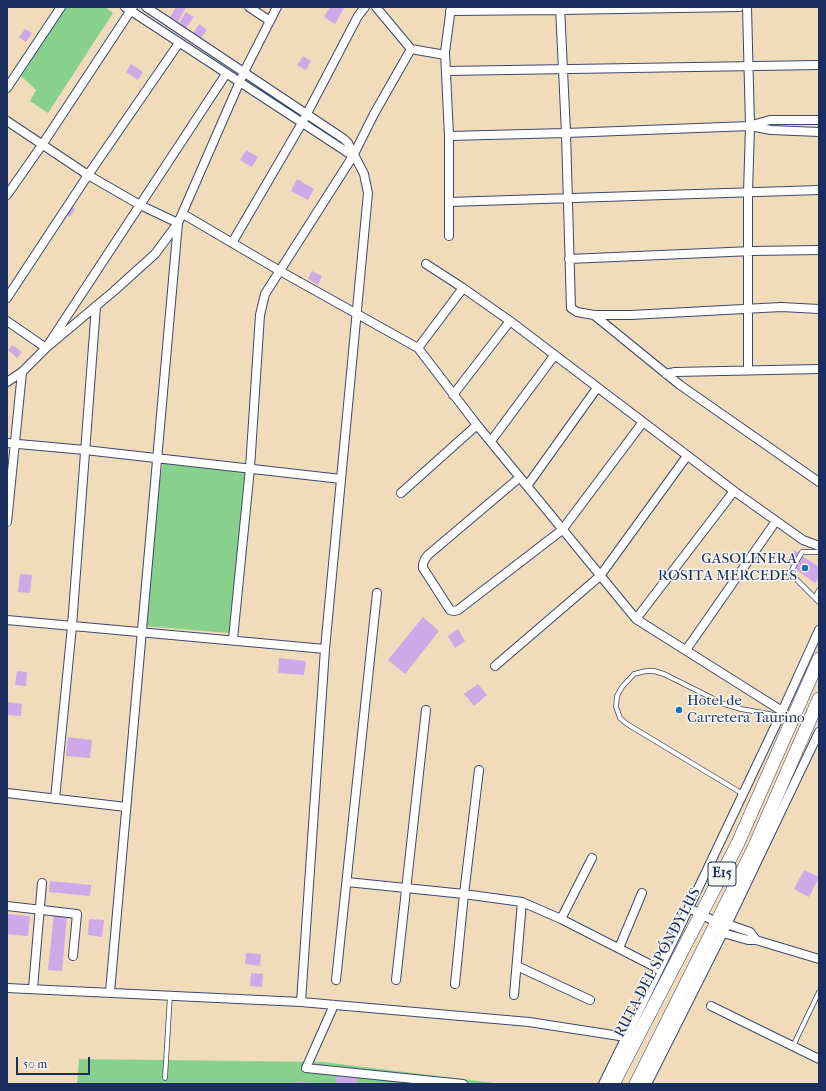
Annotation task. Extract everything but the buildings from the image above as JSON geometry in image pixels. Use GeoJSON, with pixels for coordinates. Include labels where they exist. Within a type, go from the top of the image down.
{"type":"FeatureCollection","features":[{"type":"Feature","properties":{"kind":"highway","name":"RUTA DEL SPÓNDYLUS"},"geometry":{"type":"LineString","coordinates":[[612,1084],[738,843],[819,659]]}},
{"type":"Feature","properties":{"kind":"highway","name":"E15"},"geometry":{"type":"LineString","coordinates":[[636,1084],[722,926],[753,850],[819,699]]}},
{"type":"Feature","properties":{"kind":"street"},"geometry":{"type":"LineString","coordinates":[[7,88],[61,7]]}},
{"type":"Feature","properties":{"kind":"street"},"geometry":{"type":"LineString","coordinates":[[146,7],[344,139],[348,143],[353,156],[364,174],[368,192],[325,649],[301,1002]]}},
{"type":"Feature","properties":{"kind":"street"},"geometry":{"type":"LineString","coordinates":[[249,7],[270,21]]}},
{"type":"Feature","properties":{"kind":"street"},"geometry":{"type":"LineString","coordinates":[[7,382],[22,372],[46,348],[155,254],[178,224],[239,82],[277,7]]}},
{"type":"Feature","properties":{"kind":"street"},"geometry":{"type":"LineString","coordinates":[[232,243],[302,123],[358,16],[365,7]]}},
{"type":"Feature","properties":{"kind":"street"},"geometry":{"type":"LineString","coordinates":[[376,7],[410,49],[445,55]]}},
{"type":"Feature","properties":{"kind":"street"},"geometry":{"type":"LineString","coordinates":[[449,236],[449,136],[445,55],[450,9],[739,7]]}},
{"type":"Feature","properties":{"kind":"street"},"geometry":{"type":"LineString","coordinates":[[747,7],[750,126],[748,193],[748,370]]}},
{"type":"Feature","properties":{"kind":"street"},"geometry":{"type":"LineString","coordinates":[[7,195],[42,145],[130,8],[179,43],[353,156]]}},
{"type":"Feature","properties":{"kind":"street"},"geometry":{"type":"LineString","coordinates":[[560,9],[566,133],[571,308],[577,312],[594,315],[631,315],[781,307],[819,309]]}},
{"type":"Feature","properties":{"kind":"street"},"geometry":{"type":"LineString","coordinates":[[7,298],[88,175],[179,43]]}},
{"type":"Feature","properties":{"kind":"street"},"geometry":{"type":"LineString","coordinates":[[233,639],[250,468],[260,315],[265,294],[353,156],[374,114],[410,49]]}},
{"type":"Feature","properties":{"kind":"street"},"geometry":{"type":"LineString","coordinates":[[446,71],[819,65]]}},
{"type":"Feature","properties":{"kind":"street"},"geometry":{"type":"LineString","coordinates":[[46,348],[226,74]]}},
{"type":"Feature","properties":{"kind":"street"},"geometry":{"type":"LineString","coordinates":[[750,126],[770,120],[819,120]]}},
{"type":"Feature","properties":{"kind":"street"},"geometry":{"type":"LineString","coordinates":[[7,121],[88,175],[140,205],[178,224]]}},
{"type":"Feature","properties":{"kind":"street"},"geometry":{"type":"LineString","coordinates":[[449,136],[750,126],[771,130],[819,132]]}},
{"type":"Feature","properties":{"kind":"street"},"geometry":{"type":"LineString","coordinates":[[449,202],[819,190]]}},
{"type":"Feature","properties":{"kind":"street"},"geometry":{"type":"LineString","coordinates":[[183,214],[280,271],[418,348],[519,478],[636,619],[686,650],[781,714]]}},
{"type":"Feature","properties":{"kind":"street"},"geometry":{"type":"LineString","coordinates":[[110,992],[178,224]]}},
{"type":"Feature","properties":{"kind":"street"},"geometry":{"type":"LineString","coordinates":[[569,259],[748,251],[819,250]]}},
{"type":"Feature","properties":{"kind":"street"},"geometry":{"type":"LineString","coordinates":[[426,264],[510,321],[554,356],[734,491],[804,540],[819,546]]}},
{"type":"Feature","properties":{"kind":"street"},"geometry":{"type":"LineString","coordinates":[[418,348],[463,288]]}},
{"type":"Feature","properties":{"kind":"street"},"geometry":{"type":"LineString","coordinates":[[56,799],[72,626],[96,306]]}},
{"type":"Feature","properties":{"kind":"street"},"geometry":{"type":"LineString","coordinates":[[594,315],[680,386],[819,482]]}},
{"type":"Feature","properties":{"kind":"street"},"geometry":{"type":"LineString","coordinates":[[7,321],[46,348]]}},
{"type":"Feature","properties":{"kind":"street"},"geometry":{"type":"LineString","coordinates":[[453,395],[510,321]]}},
{"type":"Feature","properties":{"kind":"street"},"geometry":{"type":"LineString","coordinates":[[491,441],[554,356]]}},
{"type":"Feature","properties":{"kind":"street"},"geometry":{"type":"LineString","coordinates":[[666,374],[675,372],[819,369]]}},
{"type":"Feature","properties":{"kind":"street"},"geometry":{"type":"LineString","coordinates":[[7,522],[11,444],[22,372]]}},
{"type":"Feature","properties":{"kind":"street"},"geometry":{"type":"LineString","coordinates":[[527,486],[597,388]]}},
{"type":"Feature","properties":{"kind":"street"},"geometry":{"type":"LineString","coordinates":[[519,478],[425,559],[423,564],[424,568],[450,610],[458,610],[562,530],[643,422]]}},
{"type":"Feature","properties":{"kind":"street"},"geometry":{"type":"LineString","coordinates":[[401,493],[477,425]]}},
{"type":"Feature","properties":{"kind":"street"},"geometry":{"type":"LineString","coordinates":[[11,444],[85,450],[341,479]]}},
{"type":"Feature","properties":{"kind":"street"},"geometry":{"type":"LineString","coordinates":[[495,666],[600,576],[687,456]]}},
{"type":"Feature","properties":{"kind":"street"},"geometry":{"type":"LineString","coordinates":[[636,619],[734,491]]}},
{"type":"Feature","properties":{"kind":"street"},"geometry":{"type":"LineString","coordinates":[[686,650],[776,521]]}},
{"type":"Feature","properties":{"kind":"street"},"geometry":{"type":"LineString","coordinates":[[336,980],[377,593]]}},
{"type":"Feature","properties":{"kind":"street"},"geometry":{"type":"LineString","coordinates":[[7,620],[142,633],[233,639],[325,649]]}},
{"type":"Feature","properties":{"kind":"street"},"geometry":{"type":"LineString","coordinates":[[603,1084],[689,908],[819,630]]}},
{"type":"Feature","properties":{"kind":"street"},"geometry":{"type":"LineString","coordinates":[[396,980],[426,710]]}},
{"type":"Feature","properties":{"kind":"street"},"geometry":{"type":"LineString","coordinates":[[647,1084],[722,926],[819,732]]}},
{"type":"Feature","properties":{"kind":"street"},"geometry":{"type":"LineString","coordinates":[[455,984],[479,770]]}},
{"type":"Feature","properties":{"kind":"street"},"geometry":{"type":"LineString","coordinates":[[7,793],[126,806]]}},
{"type":"Feature","properties":{"kind":"street"},"geometry":{"type":"LineString","coordinates":[[562,920],[592,858]]}},
{"type":"Feature","properties":{"kind":"street"},"geometry":{"type":"LineString","coordinates":[[347,882],[464,894],[522,902],[562,920],[659,969]]}},
{"type":"Feature","properties":{"kind":"street"},"geometry":{"type":"LineString","coordinates":[[33,988],[41,909],[42,883]]}},
{"type":"Feature","properties":{"kind":"street"},"geometry":{"type":"LineString","coordinates":[[619,948],[642,893]]}},
{"type":"Feature","properties":{"kind":"street"},"geometry":{"type":"LineString","coordinates":[[514,995],[522,902]]}},
{"type":"Feature","properties":{"kind":"street"},"geometry":{"type":"LineString","coordinates":[[7,906],[77,914],[73,956]]}},
{"type":"Feature","properties":{"kind":"street"},"geometry":{"type":"LineString","coordinates":[[689,908],[722,926],[750,932],[756,940],[819,959]]}},
{"type":"Feature","properties":{"kind":"street"},"geometry":{"type":"LineString","coordinates":[[517,966],[590,1000]]}},
{"type":"Feature","properties":{"kind":"street"},"geometry":{"type":"LineString","coordinates":[[7,988],[33,988],[301,1002],[530,1022],[626,1037]]}},
{"type":"Feature","properties":{"kind":"street"},"geometry":{"type":"LineString","coordinates":[[334,1005],[306,1068],[463,1084]]}},
{"type":"Feature","properties":{"kind":"street"},"geometry":{"type":"LineString","coordinates":[[711,1006],[819,1059]]}},
{"type":"Feature","properties":{"kind":"lane"},"geometry":{"type":"LineString","coordinates":[[819,552],[802,552],[790,573],[819,602]]}},
{"type":"Feature","properties":{"kind":"lane"},"geometry":{"type":"LineString","coordinates":[[815,598],[819,590]]}},
{"type":"Feature","properties":{"kind":"lane"},"geometry":{"type":"LineString","coordinates":[[743,794],[627,724],[620,718],[616,707],[617,696],[622,686],[634,674],[654,671],[664,674],[724,704],[741,709],[781,714]]}},
{"type":"Feature","properties":{"kind":"lane"},"geometry":{"type":"LineString","coordinates":[[793,1046],[819,992]]}},
{"type":"Feature","properties":{"kind":"lane"},"geometry":{"type":"LineString","coordinates":[[165,1078],[170,995]]}},
{"type":"Feature","properties":{"kind":"green space"},"geometry":{"type":"Polygon","coordinates":[[[65,7],[105,7],[113,13],[48,113],[30,101],[36,90],[21,76],[65,7]]]}},
{"type":"Feature","properties":{"kind":"green space"},"geometry":{"type":"Polygon","coordinates":[[[163,462],[245,472],[229,633],[144,626],[156,502],[163,462]]]}},
{"type":"Feature","properties":{"kind":"green space"},"geometry":{"type":"Polygon","coordinates":[[[79,1059],[323,1062],[503,1084],[77,1084],[79,1059]]]}},
{"type":"Feature","properties":{"kind":"place","name":"GASOLINERA ROSITA MERCEDES"},"geometry":{"type":"Point","coordinates":[805,568]}},
{"type":"Feature","properties":{"kind":"place","name":"Hotel de Carretera Taurino"},"geometry":{"type":"Point","coordinates":[679,710]}}]}
